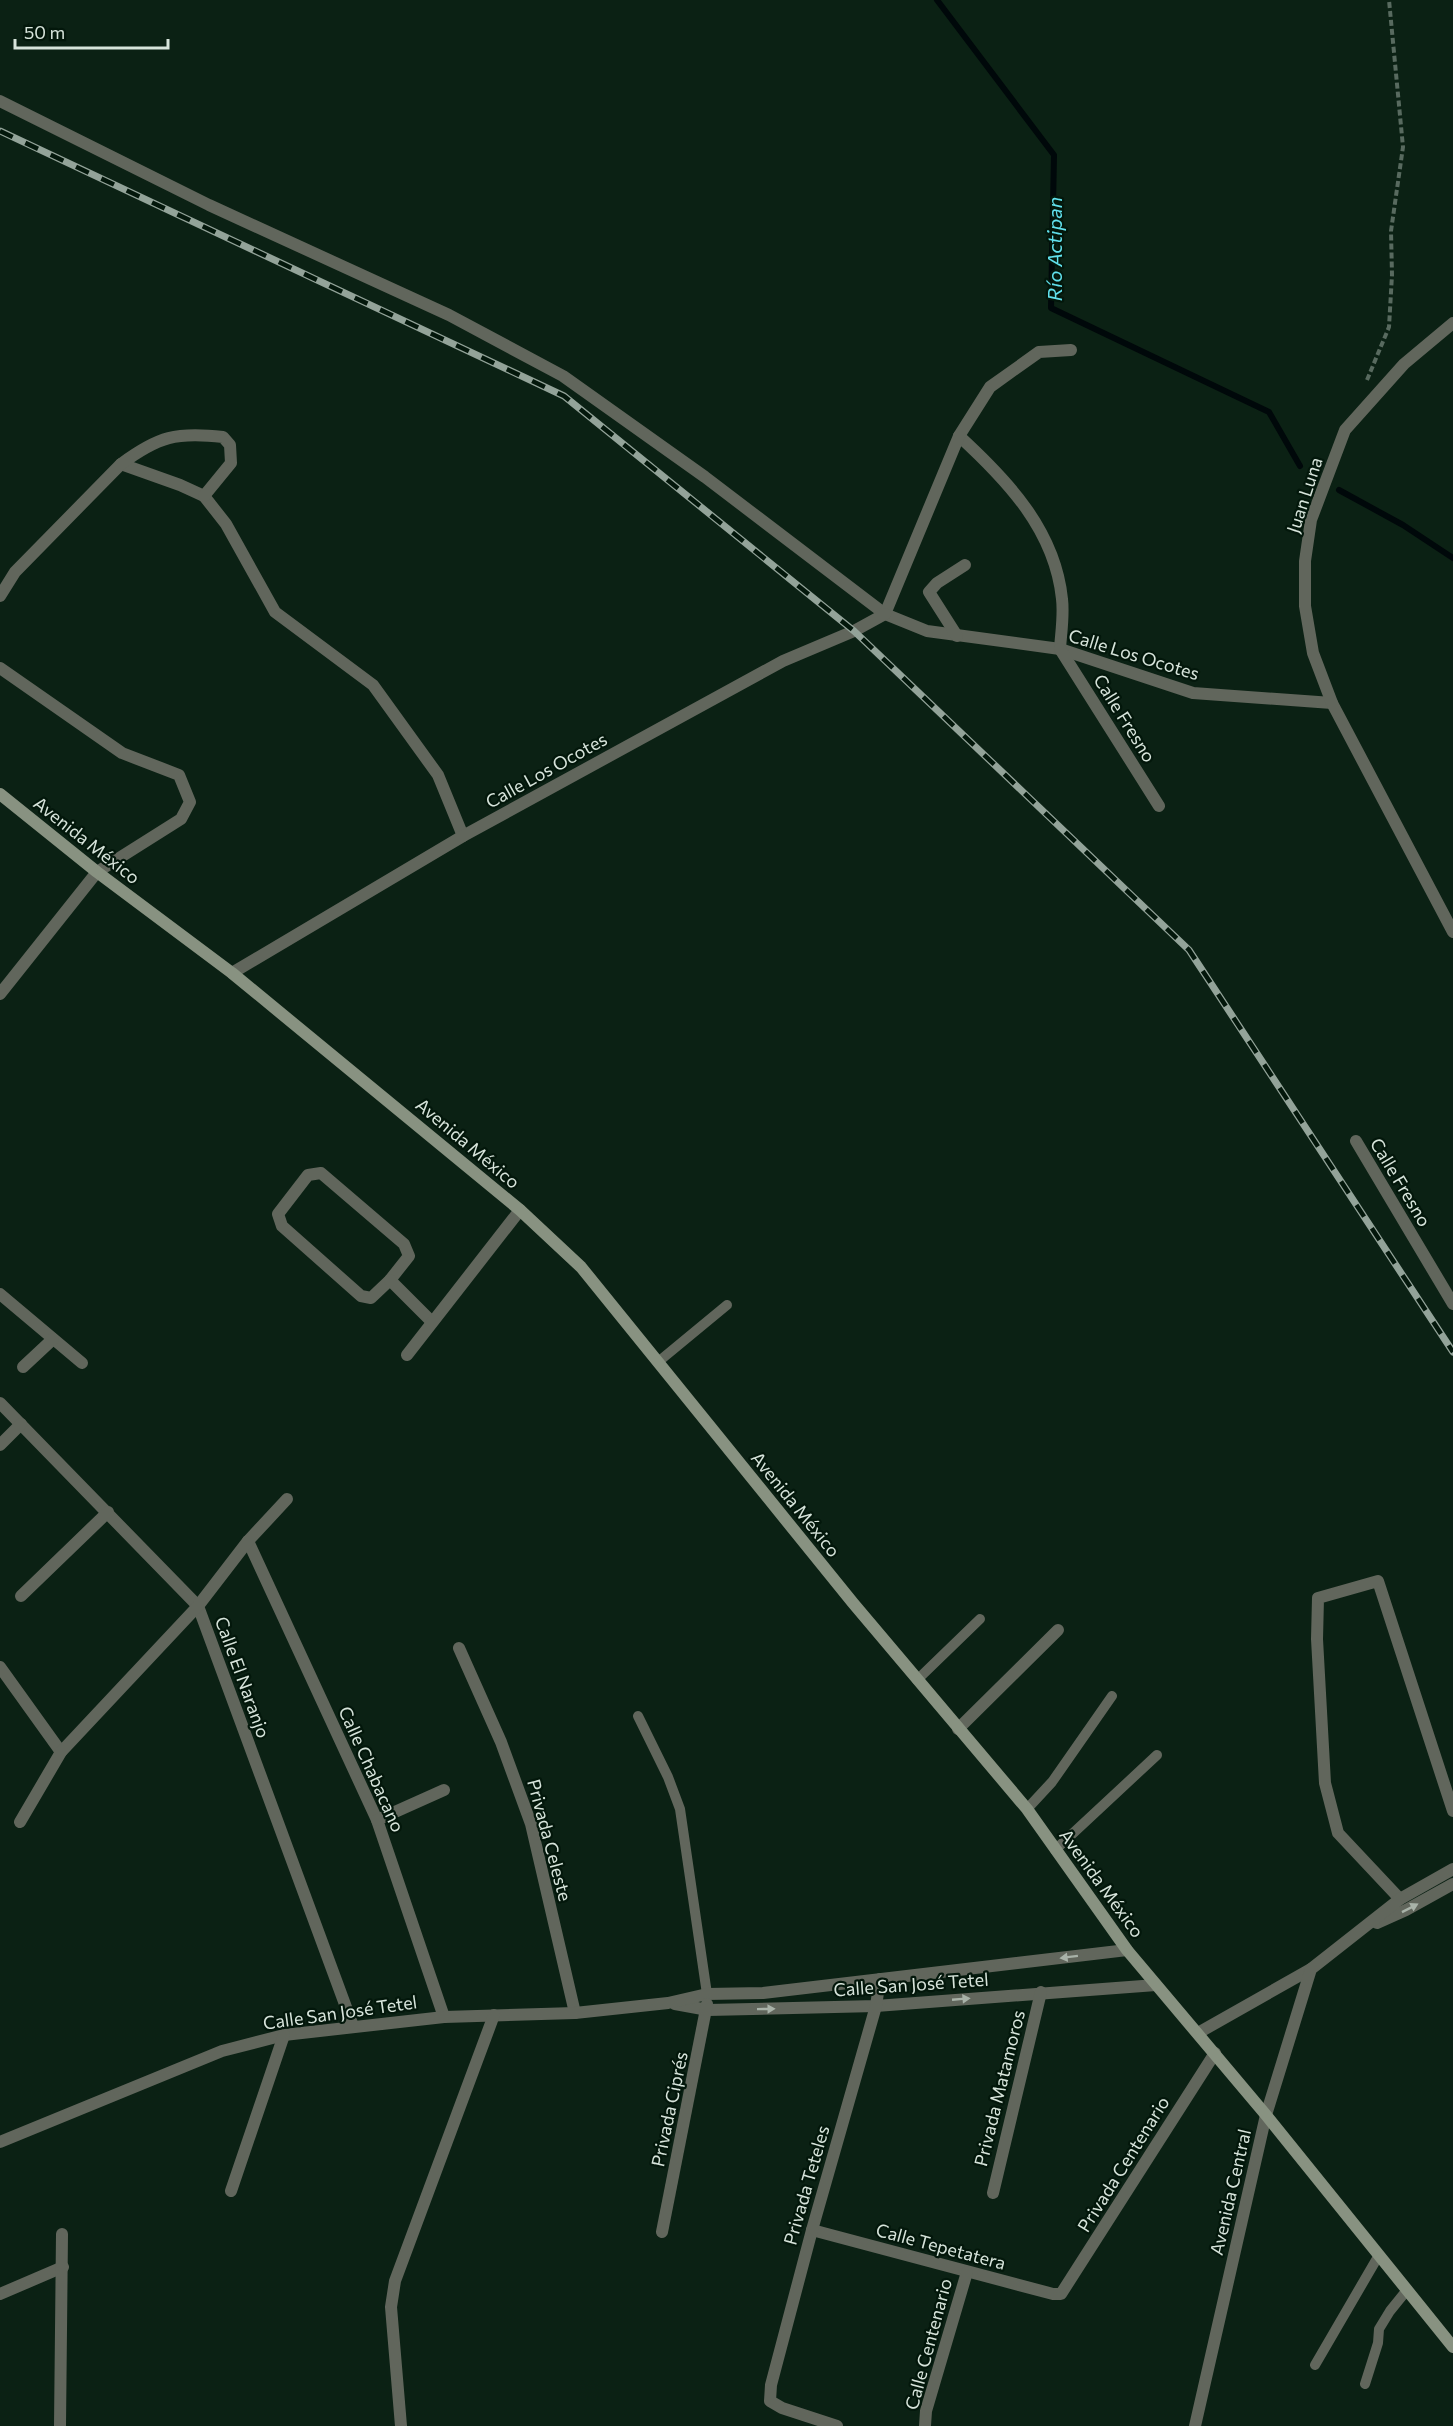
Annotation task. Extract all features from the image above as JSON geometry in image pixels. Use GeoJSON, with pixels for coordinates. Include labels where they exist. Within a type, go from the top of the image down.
{"type":"FeatureCollection","features":[{"type":"Feature","properties":{"kind":"main road","name":"Avenida México"},"geometry":{"type":"LineString","coordinates":[[0,794],[97,872],[232,973],[520,1210],[581,1267],[917,1680],[1026,1809],[1127,1950],[1266,2115],[1453,2347]]}},
{"type":"Feature","properties":{"kind":"street","name":"Calle Los Ocotes"},"geometry":{"type":"LineString","coordinates":[[0,101],[209,205],[449,315],[563,376],[705,477],[885,614],[927,631],[1060,649],[1193,693],[1332,703]]}},
{"type":"Feature","properties":{"kind":"street","name":"Juan Luna"},"geometry":{"type":"LineString","coordinates":[[1453,323],[1404,364],[1346,430],[1311,520],[1305,561],[1305,606],[1313,653],[1332,703],[1453,932]]}},
{"type":"Feature","properties":{"kind":"street"},"geometry":{"type":"LineString","coordinates":[[885,614],[959,436],[990,387],[1039,352],[1071,350]]}},
{"type":"Feature","properties":{"kind":"street"},"geometry":{"type":"LineString","coordinates":[[0,596],[15,572],[121,464],[137,452],[167,436],[198,434],[223,437],[230,445],[231,463],[204,496]]}},
{"type":"Feature","properties":{"kind":"street"},"geometry":{"type":"LineString","coordinates":[[959,436],[996,470],[1024,504],[1049,544],[1062,599],[1060,649]]}},
{"type":"Feature","properties":{"kind":"street"},"geometry":{"type":"LineString","coordinates":[[121,464],[204,496],[226,524],[275,612],[374,685],[438,776],[463,836]]}},
{"type":"Feature","properties":{"kind":"street"},"geometry":{"type":"LineString","coordinates":[[957,636],[930,592],[937,583],[965,565]]}},
{"type":"Feature","properties":{"kind":"street","name":"Calle Los Ocotes"},"geometry":{"type":"LineString","coordinates":[[232,973],[463,836],[783,661],[854,631],[885,614]]}},
{"type":"Feature","properties":{"kind":"street","name":"Calle Fresno"},"geometry":{"type":"LineString","coordinates":[[1060,649],[1159,806]]}},
{"type":"Feature","properties":{"kind":"street"},"geometry":{"type":"LineString","coordinates":[[0,668],[122,753],[179,775],[190,802],[181,819],[97,872],[0,994]]}},
{"type":"Feature","properties":{"kind":"street","name":"Calle Fresno"},"geometry":{"type":"LineString","coordinates":[[1356,1141],[1453,1304]]}},
{"type":"Feature","properties":{"kind":"street"},"geometry":{"type":"LineString","coordinates":[[321,1173],[404,1244],[410,1256],[390,1280],[370,1298],[361,1296],[282,1226],[278,1214],[308,1175],[321,1173]]}},
{"type":"Feature","properties":{"kind":"street"},"geometry":{"type":"LineString","coordinates":[[407,1355],[520,1210]]}},
{"type":"Feature","properties":{"kind":"street"},"geometry":{"type":"LineString","coordinates":[[390,1280],[432,1322]]}},
{"type":"Feature","properties":{"kind":"street"},"geometry":{"type":"LineString","coordinates":[[0,1294],[82,1363]]}},
{"type":"Feature","properties":{"kind":"street"},"geometry":{"type":"LineString","coordinates":[[23,1367],[53,1339]]}},
{"type":"Feature","properties":{"kind":"street","name":"Calle El Naranjo"},"geometry":{"type":"LineString","coordinates":[[0,1403],[198,1606],[353,2026]]}},
{"type":"Feature","properties":{"kind":"street"},"geometry":{"type":"LineString","coordinates":[[0,1445],[21,1424]]}},
{"type":"Feature","properties":{"kind":"street"},"geometry":{"type":"LineString","coordinates":[[20,1822],[61,1752],[198,1606],[249,1541],[287,1499]]}},
{"type":"Feature","properties":{"kind":"street"},"geometry":{"type":"LineString","coordinates":[[21,1596],[108,1512]]}},
{"type":"Feature","properties":{"kind":"street","name":"Calle Chabacano"},"geometry":{"type":"LineString","coordinates":[[249,1541],[377,1820],[444,2017]]}},
{"type":"Feature","properties":{"kind":"street"},"geometry":{"type":"LineString","coordinates":[[1400,1899],[1338,1833],[1325,1783],[1317,1639],[1318,1598],[1378,1581],[1453,1811]]}},
{"type":"Feature","properties":{"kind":"street"},"geometry":{"type":"LineString","coordinates":[[958,1729],[1058,1630]]}},
{"type":"Feature","properties":{"kind":"street","name":"Privada Celeste"},"geometry":{"type":"LineString","coordinates":[[459,1648],[501,1742],[531,1824],[574,2013]]}},
{"type":"Feature","properties":{"kind":"street"},"geometry":{"type":"LineString","coordinates":[[0,1667],[61,1752]]}},
{"type":"Feature","properties":{"kind":"street"},"geometry":{"type":"LineString","coordinates":[[377,1820],[444,1790]]}},
{"type":"Feature","properties":{"kind":"street"},"geometry":{"type":"LineString","coordinates":[[1198,2033],[1311,1969],[1400,1899],[1453,1869]]}},
{"type":"Feature","properties":{"kind":"street"},"geometry":{"type":"LineString","coordinates":[[1364,1928],[1406,1910],[1453,1884]]}},
{"type":"Feature","properties":{"kind":"street","name":"Calle San José Tetel"},"geometry":{"type":"LineString","coordinates":[[0,2142],[222,2051],[284,2035],[444,2017],[574,2013],[668,2003],[706,1994],[763,1993],[1127,1950]]}},
{"type":"Feature","properties":{"kind":"street","name":"Avenida Central"},"geometry":{"type":"LineString","coordinates":[[1195,2426],[1266,2115],[1311,1969]]}},
{"type":"Feature","properties":{"kind":"street","name":"Privada Teteles"},"geometry":{"type":"LineString","coordinates":[[837,2426],[782,2408],[770,2401],[771,2385],[812,2230],[876,2006],[880,1978]]}},
{"type":"Feature","properties":{"kind":"street","name":"Calle San José Tetel"},"geometry":{"type":"LineString","coordinates":[[668,2003],[708,2010],[876,2006],[1156,1985]]}},
{"type":"Feature","properties":{"kind":"street","name":"Privada Matamoros"},"geometry":{"type":"LineString","coordinates":[[993,2193],[1041,1992]]}},
{"type":"Feature","properties":{"kind":"street","name":"Privada Ciprés"},"geometry":{"type":"LineString","coordinates":[[662,2232],[708,2010],[706,1994]]}},
{"type":"Feature","properties":{"kind":"street"},"geometry":{"type":"LineString","coordinates":[[401,2426],[391,2307],[395,2281],[494,2015]]}},
{"type":"Feature","properties":{"kind":"street"},"geometry":{"type":"LineString","coordinates":[[231,2191],[284,2035]]}},
{"type":"Feature","properties":{"kind":"street","name":"Privada Centenario"},"geometry":{"type":"LineString","coordinates":[[1060,2294],[1215,2053]]}},
{"type":"Feature","properties":{"kind":"street","name":"Calle Tepetatera"},"geometry":{"type":"LineString","coordinates":[[812,2230],[967,2272],[1060,2294]]}},
{"type":"Feature","properties":{"kind":"street"},"geometry":{"type":"LineString","coordinates":[[60,2426],[62,2234]]}},
{"type":"Feature","properties":{"kind":"street"},"geometry":{"type":"LineString","coordinates":[[0,2294],[63,2267]]}},
{"type":"Feature","properties":{"kind":"street","name":"Calle Centenario"},"geometry":{"type":"LineString","coordinates":[[925,2426],[926,2411],[967,2272]]}},
{"type":"Feature","properties":{"kind":"lane"},"geometry":{"type":"LineString","coordinates":[[658,1362],[727,1305]]}},
{"type":"Feature","properties":{"kind":"lane"},"geometry":{"type":"LineString","coordinates":[[917,1680],[980,1619]]}},
{"type":"Feature","properties":{"kind":"lane"},"geometry":{"type":"LineString","coordinates":[[1026,1809],[1052,1782],[1112,1696]]}},
{"type":"Feature","properties":{"kind":"lane"},"geometry":{"type":"LineString","coordinates":[[638,1716],[668,1777],[680,1809],[706,1994]]}},
{"type":"Feature","properties":{"kind":"lane"},"geometry":{"type":"LineString","coordinates":[[1055,1850],[1157,1755]]}},
{"type":"Feature","properties":{"kind":"lane"},"geometry":{"type":"LineString","coordinates":[[1315,2365],[1378,2254]]}},
{"type":"Feature","properties":{"kind":"lane"},"geometry":{"type":"LineString","coordinates":[[1365,2384],[1378,2343],[1378,2329],[1407,2290]]}},
{"type":"Feature","properties":{"kind":"path"},"geometry":{"type":"LineString","coordinates":[[1363,389],[1389,327],[1392,275],[1391,231],[1403,147],[1389,0]]}},
{"type":"Feature","properties":{"kind":"waterway","name":"Río Actipan"},"geometry":{"type":"LineString","coordinates":[[937,0],[1054,155],[1051,308],[1269,412],[1300,466]]}},
{"type":"Feature","properties":{"kind":"waterway","name":"Río Actipan"},"geometry":{"type":"LineString","coordinates":[[1339,490],[1403,525],[1453,558]]}},
{"type":"Feature","properties":{"kind":"railway"},"geometry":{"type":"LineString","coordinates":[[0,131],[564,396],[854,631],[1189,950],[1453,1352]]}}]}
